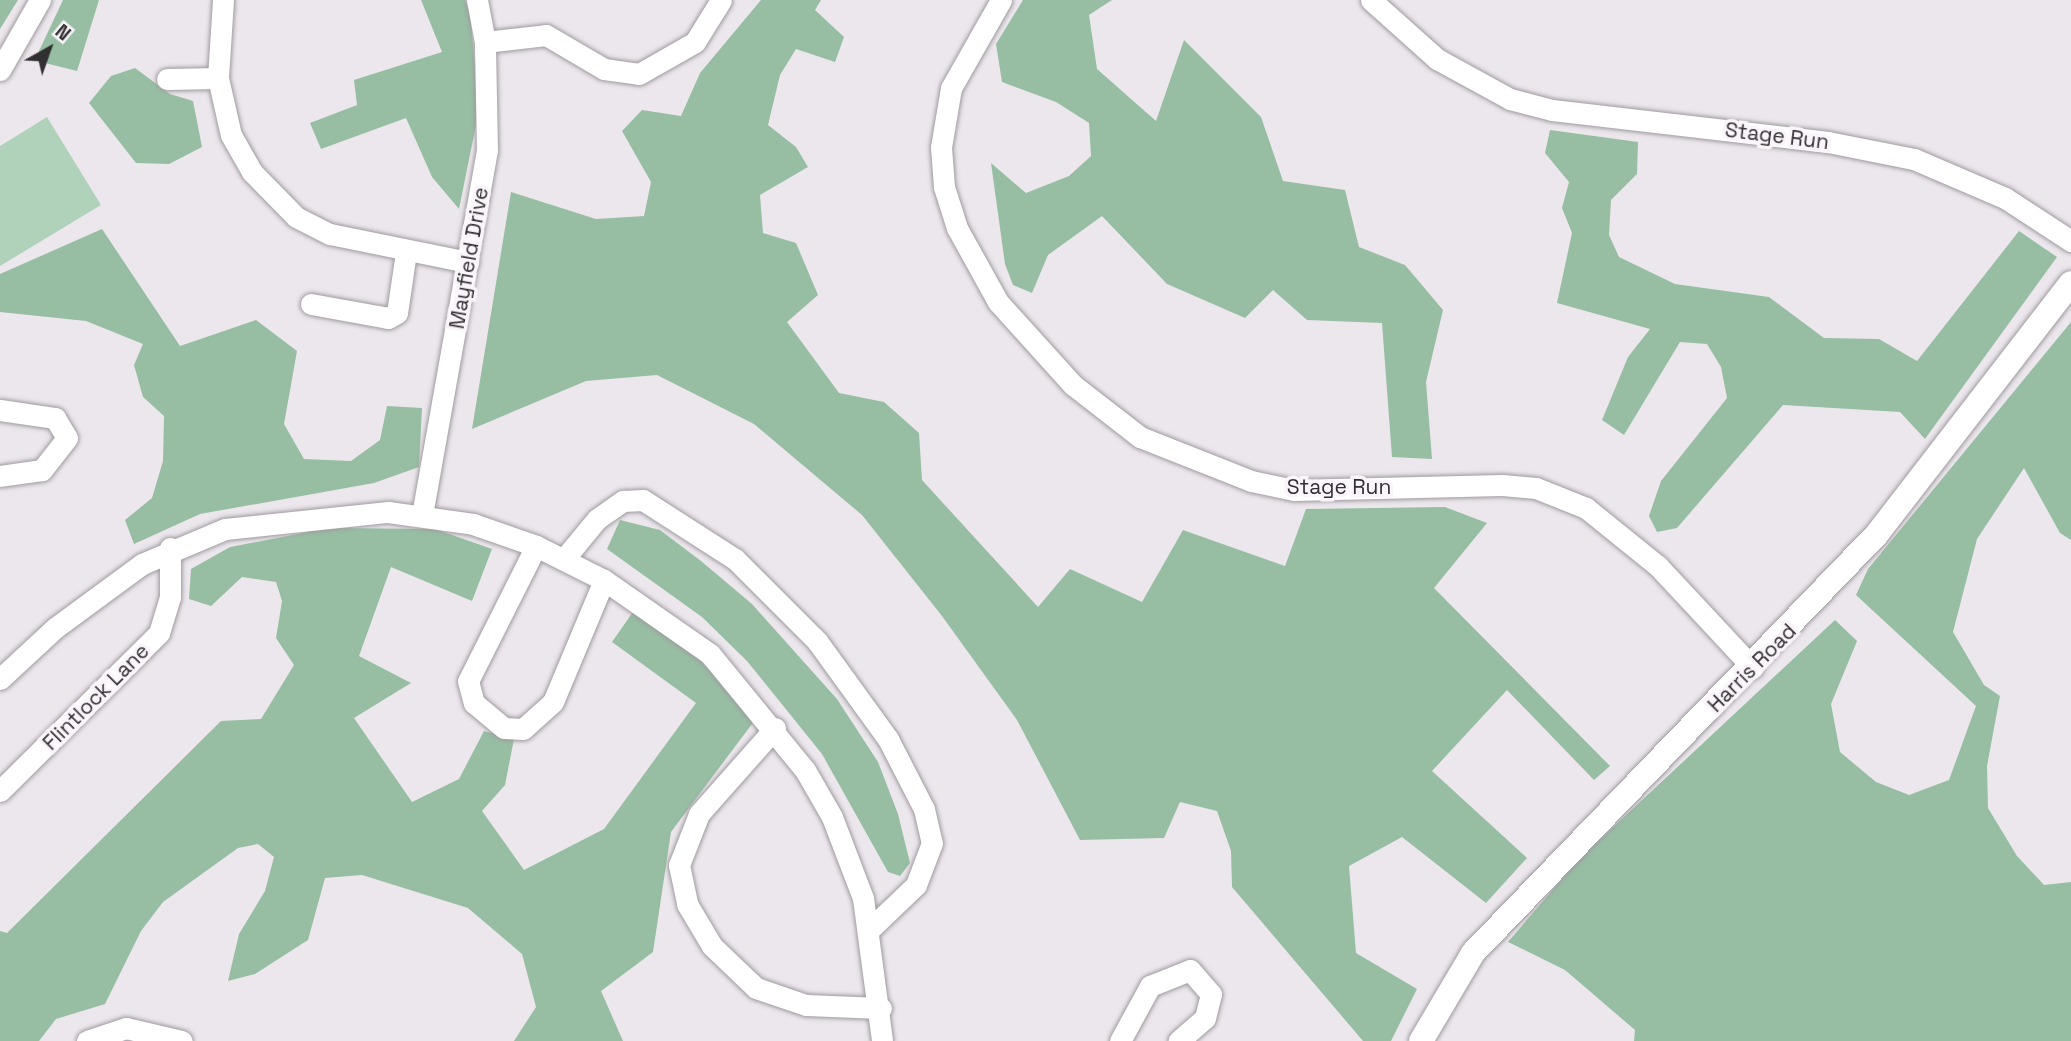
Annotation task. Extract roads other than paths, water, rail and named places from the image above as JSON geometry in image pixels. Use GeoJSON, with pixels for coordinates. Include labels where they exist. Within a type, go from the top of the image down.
{"type":"FeatureCollection","features":[{"type":"Feature","properties":{"kind":"street"},"geometry":{"type":"LineString","coordinates":[[0,70],[40,0]]}},
{"type":"Feature","properties":{"kind":"street"},"geometry":{"type":"LineString","coordinates":[[223,0],[218,78],[231,135],[252,172],[296,217],[330,234],[406,252],[468,262]]}},
{"type":"Feature","properties":{"kind":"street","name":"Mayfield Drive"},"geometry":{"type":"LineString","coordinates":[[422,515],[487,150],[485,42],[477,0]]}},
{"type":"Feature","properties":{"kind":"street"},"geometry":{"type":"LineString","coordinates":[[485,42],[546,35],[604,69],[639,74],[695,42],[720,0]]}},
{"type":"Feature","properties":{"kind":"street","name":"Stage Run"},"geometry":{"type":"LineString","coordinates":[[1001,0],[951,88],[940,147],[944,187],[957,228],[998,302],[1073,385],[1140,437],[1251,481],[1294,490],[1503,485],[1536,488],[1586,508],[1658,566],[1752,668]]}},
{"type":"Feature","properties":{"kind":"street","name":"Stage Run"},"geometry":{"type":"LineString","coordinates":[[1371,0],[1437,59],[1510,99],[1552,110],[1828,142],[1914,159],[2005,198],[2071,241]]}},
{"type":"Feature","properties":{"kind":"street"},"geometry":{"type":"LineString","coordinates":[[167,79],[218,78]]}},
{"type":"Feature","properties":{"kind":"street"},"geometry":{"type":"LineString","coordinates":[[311,304],[388,318],[397,313],[406,252]]}},
{"type":"Feature","properties":{"kind":"street","name":"Harris Road"},"geometry":{"type":"LineString","coordinates":[[1421,1041],[1473,953],[1519,901],[1752,668],[1877,534],[2071,283]]}},
{"type":"Feature","properties":{"kind":"street"},"geometry":{"type":"LineString","coordinates":[[0,410],[55,418],[67,438],[42,470],[0,476]]}},
{"type":"Feature","properties":{"kind":"street"},"geometry":{"type":"LineString","coordinates":[[564,559],[597,519],[623,501],[643,500],[735,559],[817,641],[888,739],[924,809],[932,843],[916,885],[871,928]]}},
{"type":"Feature","properties":{"kind":"street"},"geometry":{"type":"LineString","coordinates":[[0,679],[55,628],[170,548],[261,521],[422,515],[536,546],[604,580],[710,654],[775,728],[832,817],[871,928],[881,1008],[882,1041]]}},
{"type":"Feature","properties":{"kind":"street"},"geometry":{"type":"LineString","coordinates":[[536,546],[468,681],[474,703],[504,728],[523,729],[553,702],[604,580]]}},
{"type":"Feature","properties":{"kind":"street","name":"Flintlock Lane"},"geometry":{"type":"LineString","coordinates":[[0,791],[159,634],[170,597],[170,548]]}},
{"type":"Feature","properties":{"kind":"street"},"geometry":{"type":"LineString","coordinates":[[775,728],[699,814],[679,865],[687,904],[712,946],[756,988],[806,1005],[881,1008]]}},
{"type":"Feature","properties":{"kind":"street"},"geometry":{"type":"LineString","coordinates":[[1120,1041],[1150,986],[1190,970],[1210,993],[1205,1018],[1179,1041]]}},
{"type":"Feature","properties":{"kind":"street"},"geometry":{"type":"LineString","coordinates":[[87,1041],[126,1028],[182,1041]]}}]}
